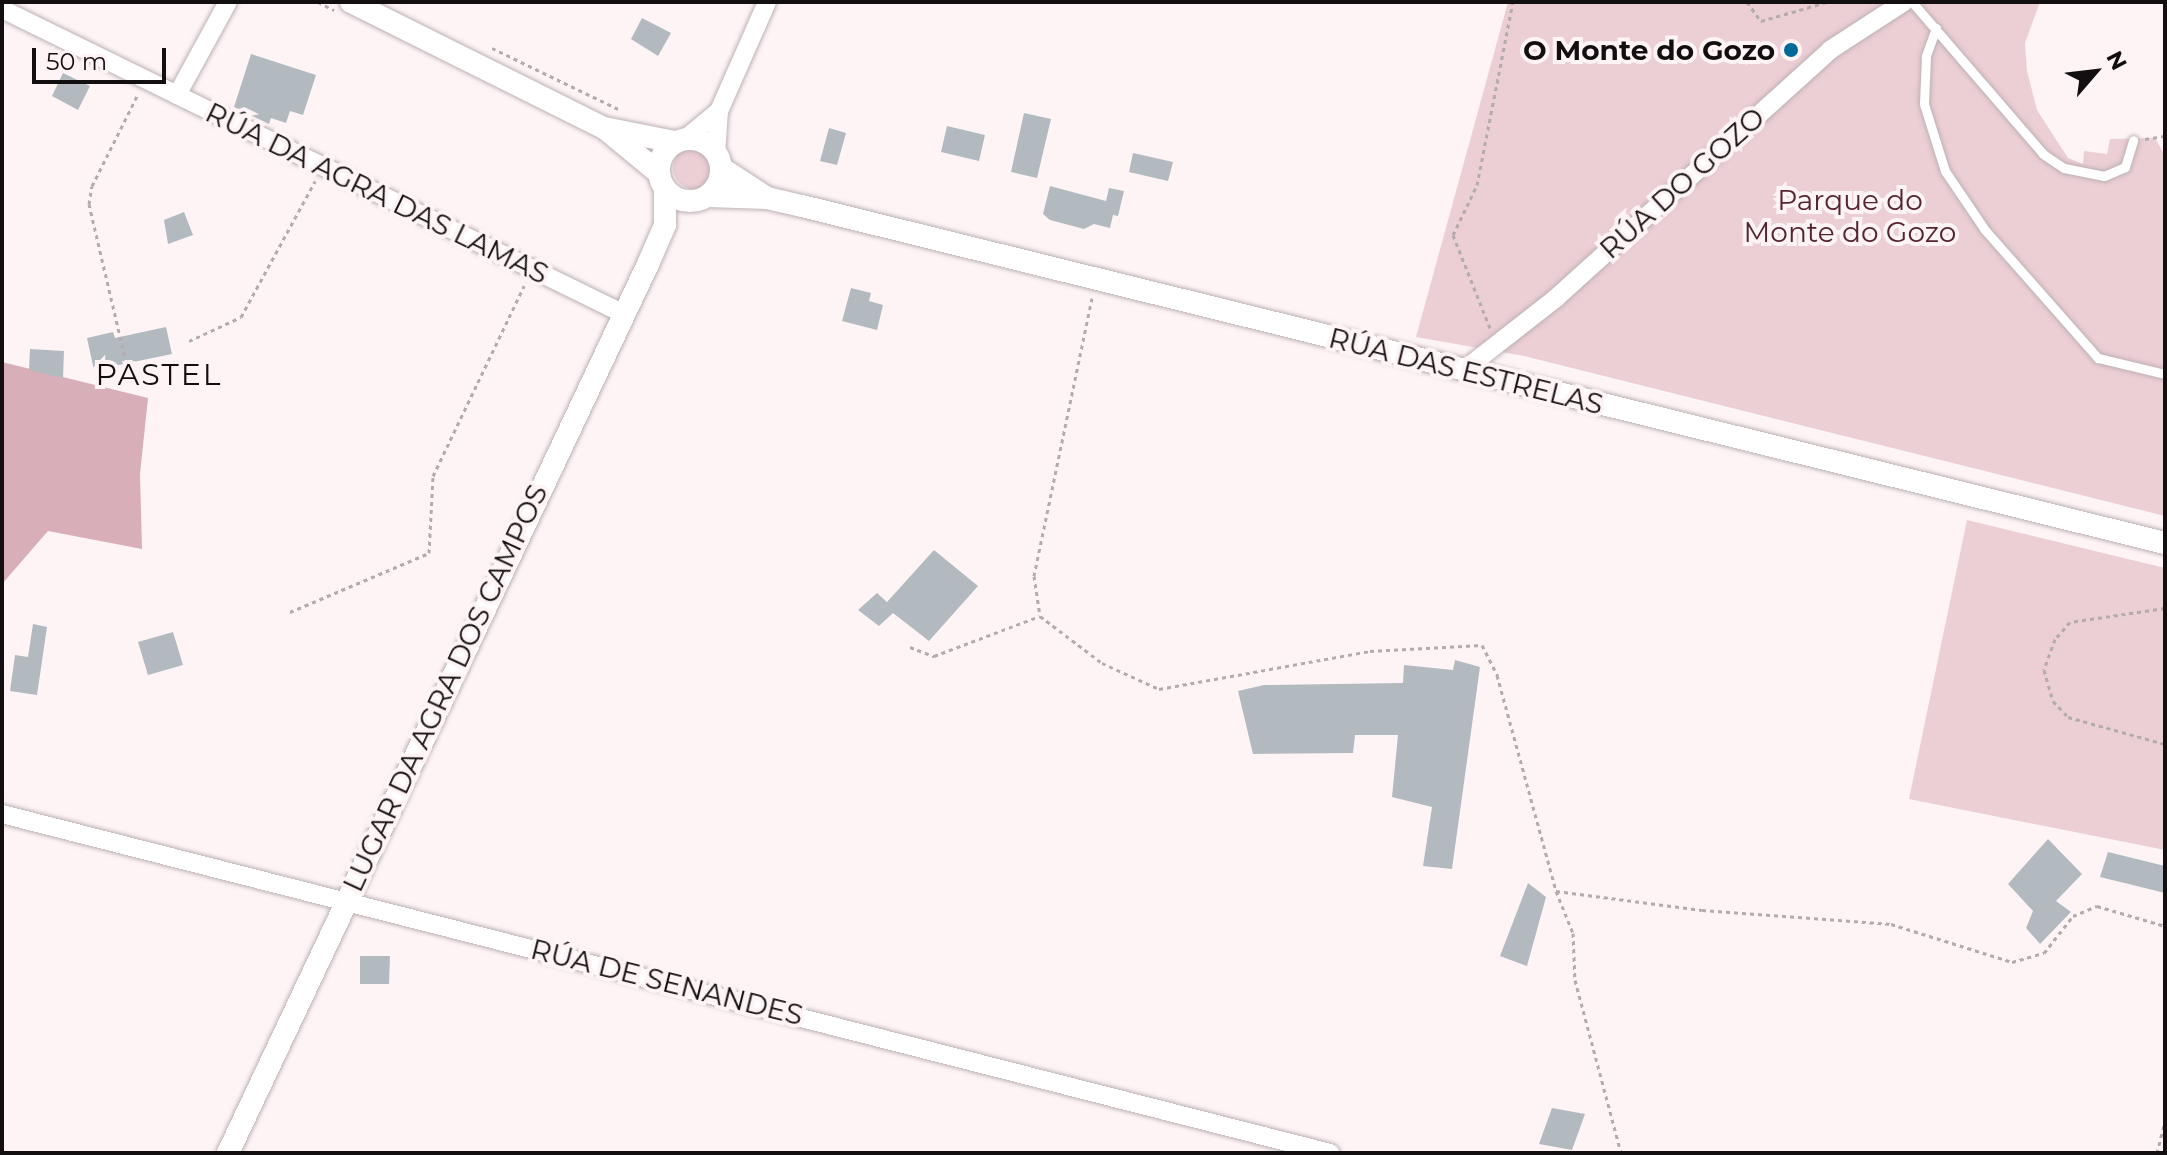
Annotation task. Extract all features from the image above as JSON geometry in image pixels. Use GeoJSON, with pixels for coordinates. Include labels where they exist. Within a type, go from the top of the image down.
{"type":"FeatureCollection","features":[{"type":"Feature","properties":{"kind":"street"},"geometry":{"type":"LineString","coordinates":[[177,95],[228,2]]}},
{"type":"Feature","properties":{"kind":"street"},"geometry":{"type":"LineString","coordinates":[[604,128],[662,181],[700,199],[718,185],[719,111],[767,2]]}},
{"type":"Feature","properties":{"kind":"street","name":"RÚA DO GOZO"},"geometry":{"type":"LineString","coordinates":[[1464,370],[1497,346],[1830,50],[1904,2]]}},
{"type":"Feature","properties":{"kind":"street"},"geometry":{"type":"LineString","coordinates":[[347,8],[604,128],[703,141],[719,160]]}},
{"type":"Feature","properties":{"kind":"street","name":"RÚA DA AGRA DAS LAMAS"},"geometry":{"type":"LineString","coordinates":[[2,9],[624,314]]}},
{"type":"Feature","properties":{"kind":"street"},"geometry":{"type":"LineString","coordinates":[[662,181],[661,157],[719,111]]}},
{"type":"Feature","properties":{"kind":"street","name":"RÚA DAS ESTRELAS"},"geometry":{"type":"LineString","coordinates":[[719,160],[767,198]]}},
{"type":"Feature","properties":{"kind":"street","name":"LUGAR DA AGRA DOS CAMPOS"},"geometry":{"type":"LineString","coordinates":[[228,1153],[344,901],[665,225],[662,181]]}},
{"type":"Feature","properties":{"kind":"street","name":"RÚA DAS ESTRELAS"},"geometry":{"type":"LineString","coordinates":[[700,199],[767,198],[2165,543]]}},
{"type":"Feature","properties":{"kind":"street","name":"LUGAR DA AGRA DOS CAMPOS"},"geometry":{"type":"LineString","coordinates":[[665,225],[700,199]]}},
{"type":"Feature","properties":{"kind":"street","name":"RÚA DE SENANDES"},"geometry":{"type":"LineString","coordinates":[[2,814],[1330,1153]]}},
{"type":"Feature","properties":{"kind":"lane"},"geometry":{"type":"LineString","coordinates":[[1912,2],[2043,154],[2064,168],[2104,176],[2125,167],[2133,140]]}},
{"type":"Feature","properties":{"kind":"lane"},"geometry":{"type":"LineString","coordinates":[[1936,28],[1926,56],[1924,104],[1945,171],[1985,230],[2098,358],[2165,374]]}},
{"type":"Feature","properties":{"kind":"path"},"geometry":{"type":"LineString","coordinates":[[318,2],[347,8]]}},
{"type":"Feature","properties":{"kind":"path"},"geometry":{"type":"LineString","coordinates":[[1497,346],[1453,235],[1477,185],[1513,2]]}},
{"type":"Feature","properties":{"kind":"path"},"geometry":{"type":"LineString","coordinates":[[1747,2],[1761,21],[1827,2]]}},
{"type":"Feature","properties":{"kind":"path"},"geometry":{"type":"LineString","coordinates":[[1803,2],[1809,9]]}},
{"type":"Feature","properties":{"kind":"path"},"geometry":{"type":"LineString","coordinates":[[482,43],[631,115]]}},
{"type":"Feature","properties":{"kind":"path"},"geometry":{"type":"LineString","coordinates":[[119,382],[130,379],[89,204],[92,186],[145,80]]}},
{"type":"Feature","properties":{"kind":"path"},"geometry":{"type":"LineString","coordinates":[[2133,140],[2165,136]]}},
{"type":"Feature","properties":{"kind":"path"},"geometry":{"type":"LineString","coordinates":[[189,341],[241,317],[261,288],[323,164]]}},
{"type":"Feature","properties":{"kind":"path"},"geometry":{"type":"LineString","coordinates":[[290,612],[429,553],[433,476],[533,269]]}},
{"type":"Feature","properties":{"kind":"path"},"geometry":{"type":"LineString","coordinates":[[1089,306],[1034,576],[1040,616],[1102,663],[1159,689],[1370,651],[1482,645],[1497,675],[1556,891],[1573,933],[1575,980],[1621,1153]]}},
{"type":"Feature","properties":{"kind":"path"},"geometry":{"type":"LineString","coordinates":[[2165,608],[2070,622],[2055,639],[2044,670],[2053,701],[2068,717],[2165,744]]}},
{"type":"Feature","properties":{"kind":"path"},"geometry":{"type":"LineString","coordinates":[[910,647],[934,656],[1040,616]]}},
{"type":"Feature","properties":{"kind":"path"},"geometry":{"type":"LineString","coordinates":[[1556,891],[1702,910],[1891,924],[2012,962],[2044,953],[2073,916],[2097,906],[2165,926]]}},
{"type":"Feature","properties":{"kind":"path"},"geometry":{"type":"LineString","coordinates":[[2157,1153],[2165,1120]]}},
{"type":"Feature","properties":{"kind":"green space","name":"Parque do Monte do Gozo"},"geometry":{"type":"Polygon","coordinates":[[[1508,2],[2040,2],[2025,43],[2027,71],[2037,110],[2068,158],[2083,164],[2084,151],[2107,154],[2110,139],[2155,138],[2165,156],[2165,516],[1524,356],[1416,337],[1508,2]]]}},
{"type":"Feature","properties":{"kind":"green space"},"geometry":{"type":"Polygon","coordinates":[[[694,147],[709,153],[715,168],[709,183],[694,189],[679,183],[673,168],[679,153],[694,147]]]}},
{"type":"Feature","properties":{"kind":"green space"},"geometry":{"type":"Polygon","coordinates":[[[1967,520],[2165,568],[2165,850],[1909,799],[1967,520]]]}},
{"type":"Feature","properties":{"kind":"shaded area"},"geometry":{"type":"Polygon","coordinates":[[[2,362],[148,398],[140,474],[142,549],[48,531],[2,584],[2,362]]]}},
{"type":"Feature","properties":{"kind":"building"},"geometry":{"type":"Polygon","coordinates":[[[642,18],[671,33],[658,56],[631,39],[642,18]]]}},
{"type":"Feature","properties":{"kind":"building"},"geometry":{"type":"Polygon","coordinates":[[[251,54],[316,75],[303,115],[290,111],[286,123],[271,118],[269,124],[234,107],[251,54]]]}},
{"type":"Feature","properties":{"kind":"building"},"geometry":{"type":"Polygon","coordinates":[[[63,73],[90,86],[78,110],[52,96],[63,73]]]}},
{"type":"Feature","properties":{"kind":"building"},"geometry":{"type":"Polygon","coordinates":[[[1024,113],[1051,119],[1037,178],[1011,172],[1024,113]]]}},
{"type":"Feature","properties":{"kind":"building"},"geometry":{"type":"Polygon","coordinates":[[[947,126],[985,135],[979,161],[941,152],[947,126]]]}},
{"type":"Feature","properties":{"kind":"building"},"geometry":{"type":"Polygon","coordinates":[[[829,128],[846,133],[837,165],[820,161],[829,128]]]}},
{"type":"Feature","properties":{"kind":"building"},"geometry":{"type":"Polygon","coordinates":[[[1133,153],[1173,162],[1168,181],[1129,172],[1133,153]]]}},
{"type":"Feature","properties":{"kind":"building"},"geometry":{"type":"Polygon","coordinates":[[[1050,186],[1106,201],[1109,188],[1124,191],[1118,216],[1113,215],[1110,228],[1094,224],[1084,229],[1050,220],[1043,214],[1050,186]]]}},
{"type":"Feature","properties":{"kind":"building"},"geometry":{"type":"Polygon","coordinates":[[[184,212],[193,235],[168,244],[164,220],[184,212]]]}},
{"type":"Feature","properties":{"kind":"building"},"geometry":{"type":"Polygon","coordinates":[[[851,288],[871,293],[869,301],[883,305],[877,330],[842,321],[851,288]]]}},
{"type":"Feature","properties":{"kind":"building"},"geometry":{"type":"Polygon","coordinates":[[[166,327],[172,354],[94,370],[87,338],[113,332],[115,338],[166,327]]]}},
{"type":"Feature","properties":{"kind":"building"},"geometry":{"type":"Polygon","coordinates":[[[30,349],[64,351],[63,378],[29,370],[30,349]]]}},
{"type":"Feature","properties":{"kind":"building"},"geometry":{"type":"Polygon","coordinates":[[[934,550],[978,586],[929,641],[893,613],[879,626],[858,610],[877,593],[887,602],[934,550]]]}},
{"type":"Feature","properties":{"kind":"building"},"geometry":{"type":"Polygon","coordinates":[[[33,624],[47,627],[37,695],[10,691],[15,655],[28,657],[33,624]]]}},
{"type":"Feature","properties":{"kind":"building"},"geometry":{"type":"Polygon","coordinates":[[[173,632],[183,665],[148,675],[138,642],[173,632]]]}},
{"type":"Feature","properties":{"kind":"building"},"geometry":{"type":"Polygon","coordinates":[[[1455,660],[1480,667],[1452,869],[1423,866],[1432,807],[1392,797],[1398,735],[1355,735],[1353,753],[1253,754],[1238,691],[1264,685],[1403,683],[1404,665],[1453,670],[1455,660]]]}},
{"type":"Feature","properties":{"kind":"building"},"geometry":{"type":"Polygon","coordinates":[[[2048,839],[2082,874],[2056,901],[2071,912],[2040,944],[2026,928],[2033,911],[2008,884],[2048,839]]]}},
{"type":"Feature","properties":{"kind":"building"},"geometry":{"type":"Polygon","coordinates":[[[2108,852],[2165,866],[2165,893],[2100,877],[2108,852]]]}},
{"type":"Feature","properties":{"kind":"building"},"geometry":{"type":"Polygon","coordinates":[[[1528,883],[1546,897],[1527,966],[1500,956],[1528,883]]]}},
{"type":"Feature","properties":{"kind":"building"},"geometry":{"type":"Polygon","coordinates":[[[360,956],[390,956],[389,984],[360,984],[360,956]]]}},
{"type":"Feature","properties":{"kind":"building"},"geometry":{"type":"Polygon","coordinates":[[[1552,1108],[1585,1114],[1572,1150],[1539,1144],[1552,1108]]]}},
{"type":"Feature","properties":{"kind":"place","name":"O Monte do Gozo"},"geometry":{"type":"Point","coordinates":[1791,50]}},
{"type":"Feature","properties":{"kind":"district","name":"PASTEL"},"geometry":{"type":"Point","coordinates":[159,375]}}]}
